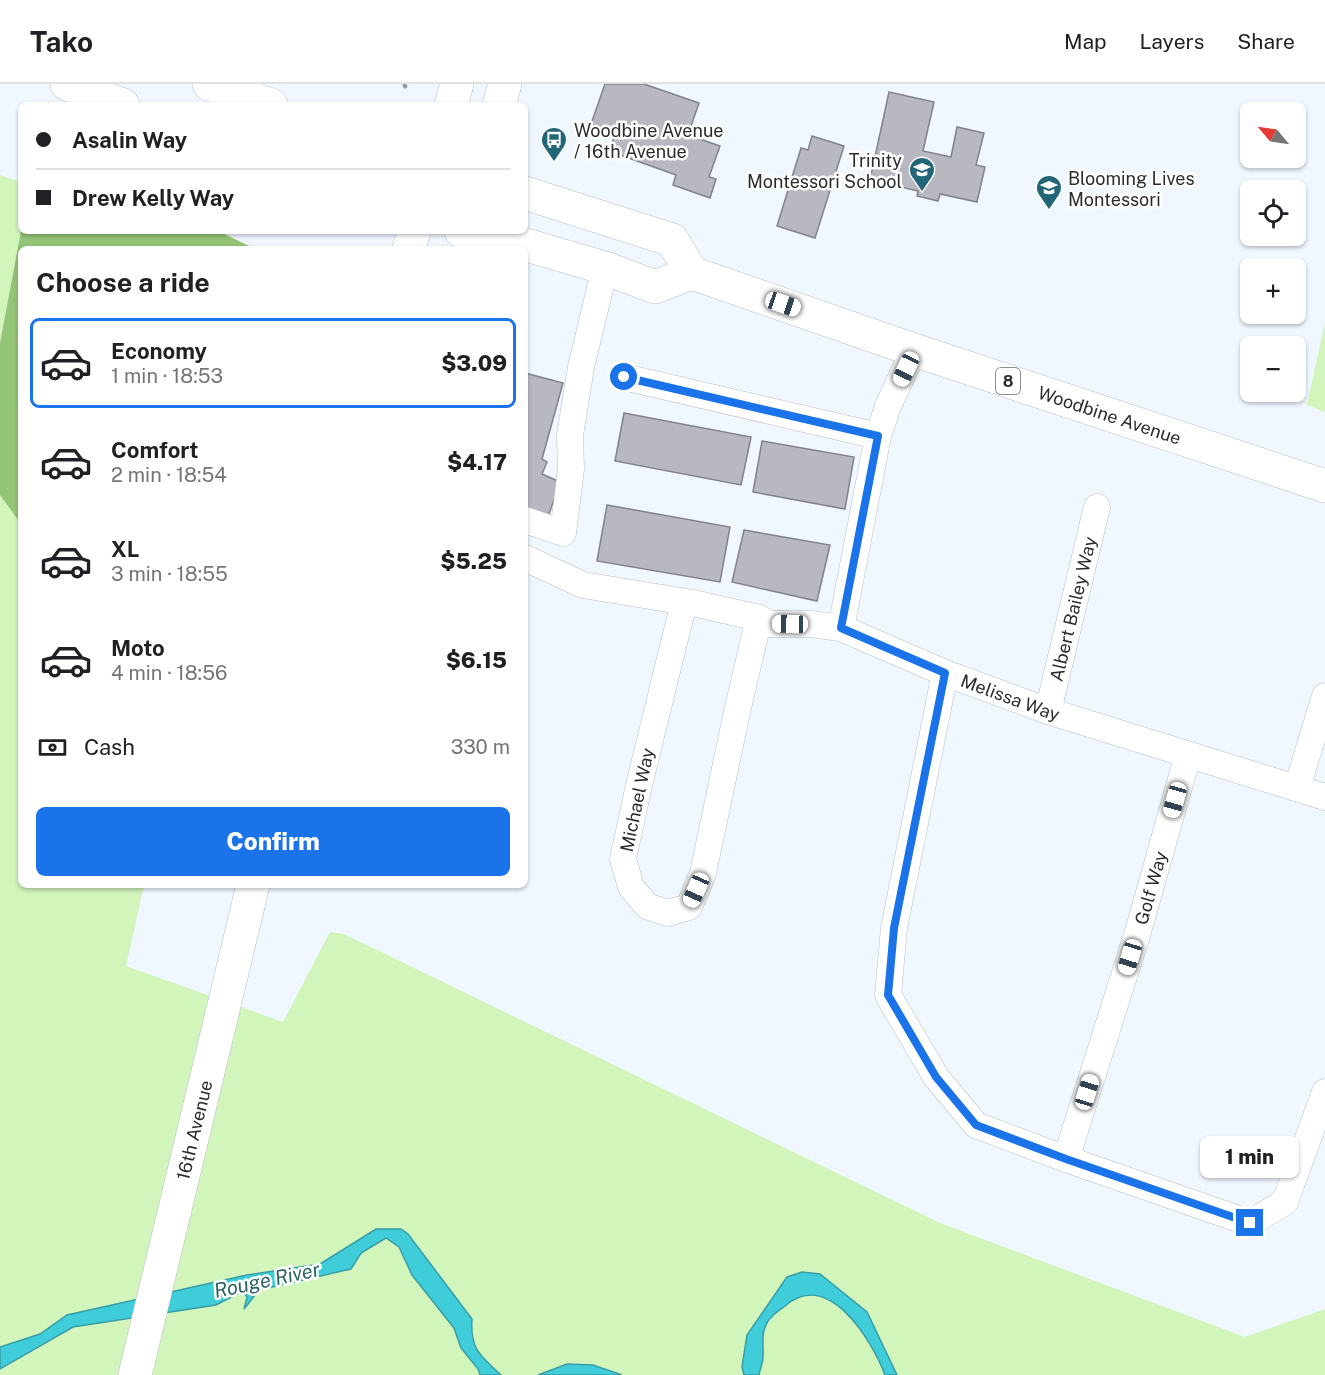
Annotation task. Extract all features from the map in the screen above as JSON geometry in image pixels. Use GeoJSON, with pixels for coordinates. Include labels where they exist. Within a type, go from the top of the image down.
{"type":"FeatureCollection","features":[{"type":"Feature","properties":{"kind":"main road"},"geometry":{"type":"LineString","coordinates":[[67,84],[115,102]]}},
{"type":"Feature","properties":{"kind":"main road"},"geometry":{"type":"LineString","coordinates":[[211,84],[262,102]]}},
{"type":"Feature","properties":{"kind":"main road"},"geometry":{"type":"LineString","coordinates":[[452,102],[457,84]]}},
{"type":"Feature","properties":{"kind":"main road"},"geometry":{"type":"LineString","coordinates":[[500,102],[505,84]]}},
{"type":"Feature","properties":{"kind":"main road"},"geometry":{"type":"LineString","coordinates":[[463,236],[499,237],[605,268],[655,287],[692,273],[672,240],[528,194]]}},
{"type":"Feature","properties":{"kind":"main road","name":"Woodbine Avenue"},"geometry":{"type":"LineString","coordinates":[[692,273],[914,350],[1325,486]]}},
{"type":"Feature","properties":{"kind":"main road","name":"16th Avenue"},"geometry":{"type":"LineString","coordinates":[[137,1367],[252,888]]}},
{"type":"Feature","properties":{"kind":"street"},"geometry":{"type":"LineString","coordinates":[[528,521],[563,533],[571,469],[570,435],[581,367],[605,268]]}},
{"type":"Feature","properties":{"kind":"street"},"geometry":{"type":"LineString","coordinates":[[841,628],[878,436],[888,406],[914,350]]}},
{"type":"Feature","properties":{"kind":"street"},"geometry":{"type":"LineString","coordinates":[[624,377],[878,436]]}},
{"type":"Feature","properties":{"kind":"street","name":"Albert Bailey Way"},"geometry":{"type":"LineString","coordinates":[[1048,711],[1097,507]]}},
{"type":"Feature","properties":{"kind":"street","name":"Melissa Way"},"geometry":{"type":"LineString","coordinates":[[528,559],[583,585],[684,602],[759,618],[769,624],[811,624],[841,628],[945,673],[1048,711],[1325,797]]}},
{"type":"Feature","properties":{"kind":"street","name":"Michael Way"},"geometry":{"type":"LineString","coordinates":[[684,602],[623,859],[631,887],[647,906],[667,913],[688,907],[703,873],[759,618]]}},
{"type":"Feature","properties":{"kind":"street"},"geometry":{"type":"LineString","coordinates":[[945,673],[894,928],[888,995],[936,1077],[976,1125],[1250,1223],[1285,1202],[1325,1092]]}},
{"type":"Feature","properties":{"kind":"street"},"geometry":{"type":"LineString","coordinates":[[1297,788],[1325,696]]}},
{"type":"Feature","properties":{"kind":"street","name":"Golf Way"},"geometry":{"type":"LineString","coordinates":[[1066,1159],[1137,935],[1188,755]]}},
{"type":"Feature","properties":{"kind":"green space"},"geometry":{"type":"Polygon","coordinates":[[[0,175],[18,181],[18,234],[20,234],[0,343],[0,175]]]}},
{"type":"Feature","properties":{"kind":"green space"},"geometry":{"type":"Polygon","coordinates":[[[20,234],[224,234],[249,246],[18,246],[20,234]]]}},
{"type":"Feature","properties":{"kind":"green space"},"geometry":{"type":"Polygon","coordinates":[[[18,247],[18,520],[0,495],[0,343],[18,247]]]}},
{"type":"Feature","properties":{"kind":"green space"},"geometry":{"type":"Polygon","coordinates":[[[1325,322],[1325,412],[1307,405],[1325,322]]]}},
{"type":"Feature","properties":{"kind":"green space"},"geometry":{"type":"Polygon","coordinates":[[[0,495],[18,520],[18,888],[143,888],[126,966],[283,1022],[330,932],[344,934],[940,1223],[1245,1337],[1325,1309],[1325,1375],[0,1375],[0,495]]]}},
{"type":"Feature","properties":{"kind":"water","name":"Rouge River"},"geometry":{"type":"Polygon","coordinates":[[[376,1229],[401,1229],[408,1234],[472,1319],[473,1338],[478,1351],[501,1375],[480,1375],[478,1369],[461,1348],[454,1328],[412,1275],[399,1247],[386,1238],[361,1253],[351,1269],[259,1290],[244,1309],[247,1297],[243,1291],[216,1305],[73,1327],[0,1369],[0,1347],[40,1334],[67,1315],[247,1275],[320,1264],[376,1229]]]}},
{"type":"Feature","properties":{"kind":"water"},"geometry":{"type":"Polygon","coordinates":[[[802,1272],[820,1274],[867,1312],[897,1375],[885,1375],[879,1360],[859,1328],[832,1302],[817,1296],[801,1297],[785,1306],[770,1319],[763,1334],[763,1359],[759,1375],[744,1375],[742,1367],[747,1335],[787,1277],[802,1272]]]}},
{"type":"Feature","properties":{"kind":"water"},"geometry":{"type":"Polygon","coordinates":[[[567,1364],[593,1365],[622,1375],[538,1375],[567,1364]]]}},
{"type":"Feature","properties":{"kind":"building"},"geometry":{"type":"Polygon","coordinates":[[[605,84],[644,84],[699,103],[688,135],[720,146],[709,177],[716,179],[710,198],[673,185],[676,175],[609,151],[616,132],[591,124],[605,84]]]}},
{"type":"Feature","properties":{"kind":"building"},"geometry":{"type":"Polygon","coordinates":[[[889,92],[934,102],[923,151],[951,157],[957,127],[984,133],[976,165],[985,167],[977,202],[940,194],[938,201],[917,196],[918,191],[870,180],[889,92]]]}},
{"type":"Feature","properties":{"kind":"building"},"geometry":{"type":"Polygon","coordinates":[[[812,136],[844,146],[815,238],[777,226],[801,148],[808,150],[812,136]]]}},
{"type":"Feature","properties":{"kind":"building"},"geometry":{"type":"Polygon","coordinates":[[[528,374],[563,383],[542,459],[547,462],[542,474],[560,482],[547,520],[528,514],[528,374]]]}},
{"type":"Feature","properties":{"kind":"building"},"geometry":{"type":"Polygon","coordinates":[[[624,413],[751,437],[741,485],[615,461],[624,413]]]}},
{"type":"Feature","properties":{"kind":"building"},"geometry":{"type":"Polygon","coordinates":[[[762,441],[854,457],[845,509],[753,492],[762,441]]]}},
{"type":"Feature","properties":{"kind":"building"},"geometry":{"type":"Polygon","coordinates":[[[607,505],[730,527],[720,582],[597,561],[607,505]]]}},
{"type":"Feature","properties":{"kind":"building"},"geometry":{"type":"Polygon","coordinates":[[[744,530],[830,545],[817,601],[732,582],[744,530]]]}},
{"type":"Feature","properties":{"kind":"place","name":"Woodbine Avenue / 16th Avenue"},"geometry":{"type":"Point","coordinates":[554,163]}},
{"type":"Feature","properties":{"kind":"place","name":"Trinity Montessori School"},"geometry":{"type":"Point","coordinates":[922,193]}},
{"type":"Feature","properties":{"kind":"place","name":"Blooming Lives Montessori"},"geometry":{"type":"Point","coordinates":[1049,211]}},
{"type":"Feature","properties":{"kind":"route"},"geometry":{"type":"LineString","coordinates":[[624,377],[878,436],[841,628],[945,673],[894,928],[888,995],[936,1077],[976,1125],[1250,1223]]}}]}
